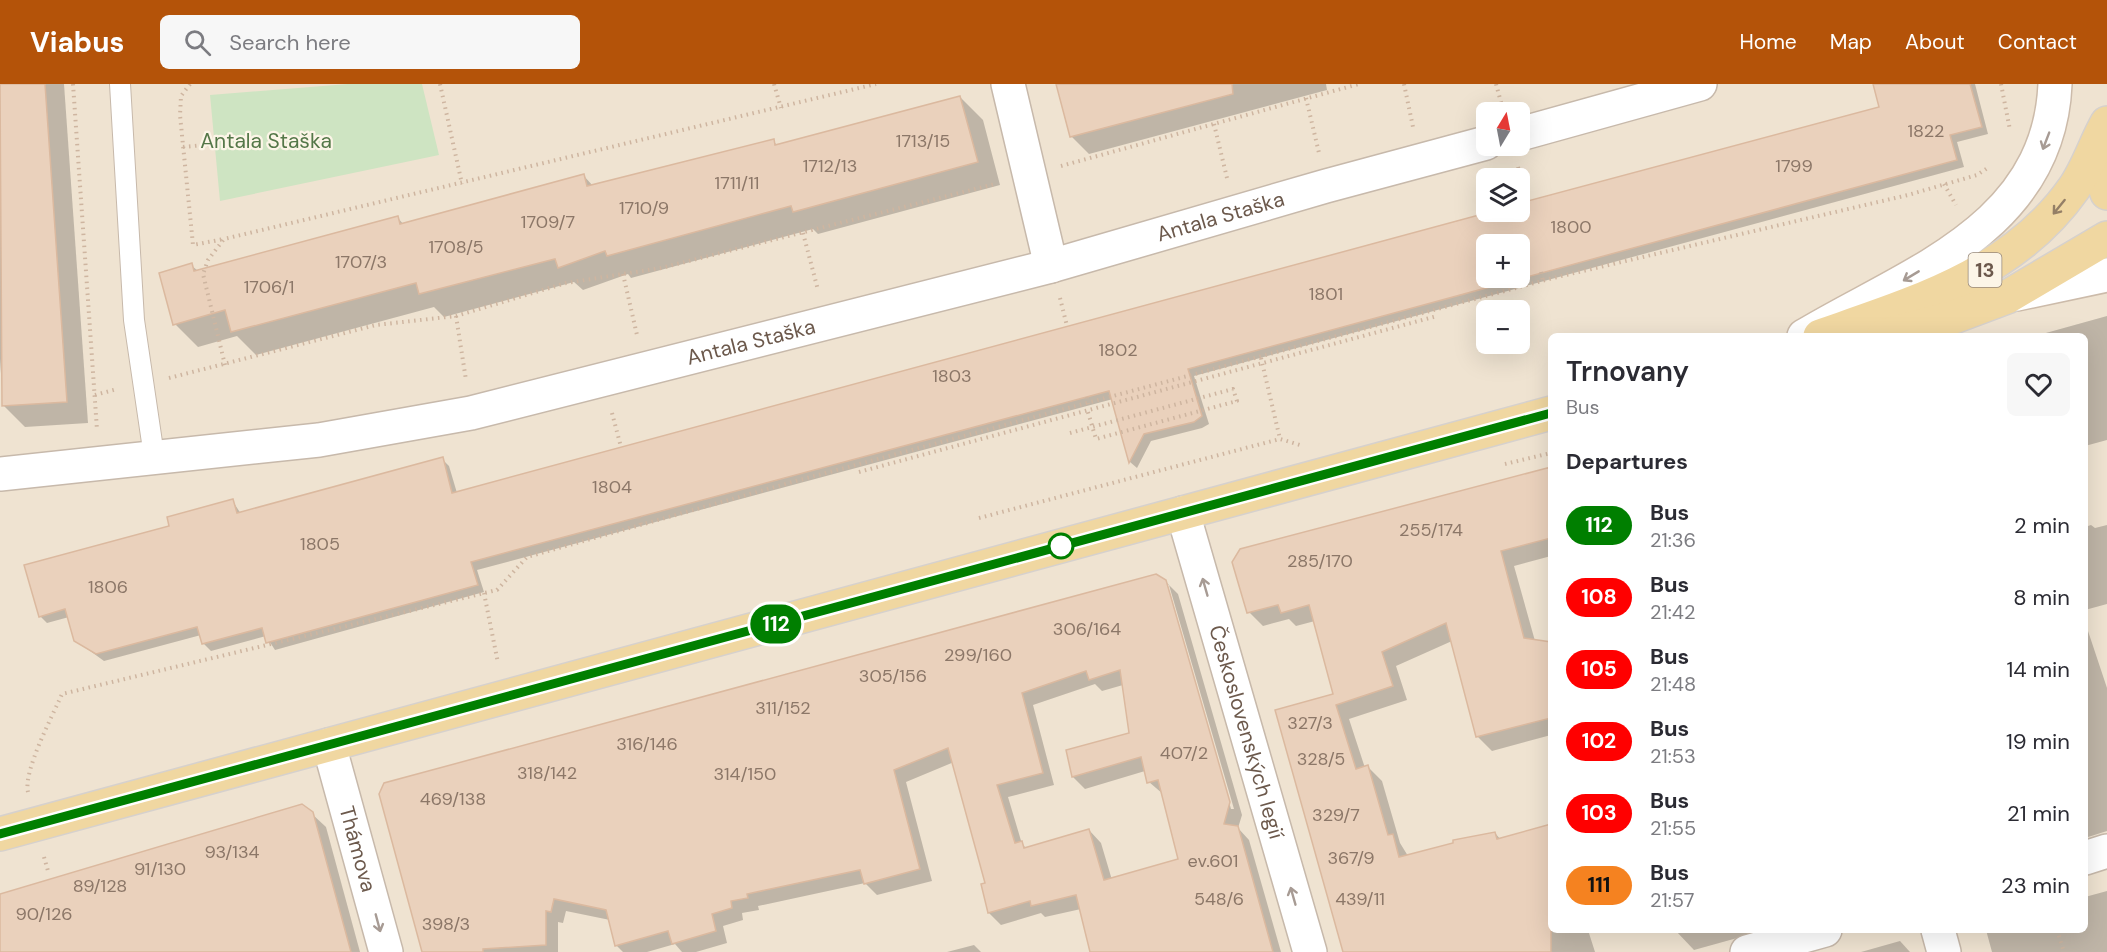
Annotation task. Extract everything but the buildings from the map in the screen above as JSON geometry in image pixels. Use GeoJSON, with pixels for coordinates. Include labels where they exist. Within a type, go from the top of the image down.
{"type":"FeatureCollection","features":[{"type":"Feature","properties":{"kind":"main road"},"geometry":{"type":"LineString","coordinates":[[2105,126],[2098,166],[2107,193]]}},
{"type":"Feature","properties":{"kind":"main road","name":"13"},"geometry":{"type":"LineString","coordinates":[[1829,333],[1938,292],[1984,270],[2012,253],[2031,238],[2063,202],[2083,174],[2105,126]]}},
{"type":"Feature","properties":{"kind":"main road","name":"13"},"geometry":{"type":"LineString","coordinates":[[1894,333],[1952,318],[2007,297],[2107,238]]}},
{"type":"Feature","properties":{"kind":"main road"},"geometry":{"type":"LineString","coordinates":[[0,834],[1548,414]]}},
{"type":"Feature","properties":{"kind":"street"},"geometry":{"type":"LineString","coordinates":[[1008,84],[1051,266]]}},
{"type":"Feature","properties":{"kind":"street","name":"Antala Staška"},"geometry":{"type":"LineString","coordinates":[[1530,138],[1700,84]]}},
{"type":"Feature","properties":{"kind":"street"},"geometry":{"type":"LineString","coordinates":[[1809,333],[1936,261],[1998,216],[2025,183],[2047,139],[2052,122],[2055,84]]}},
{"type":"Feature","properties":{"kind":"street","name":"Antala Staška"},"geometry":{"type":"LineString","coordinates":[[0,474],[319,440],[471,413],[1051,266],[1326,186],[1420,161],[1476,151]]}},
{"type":"Feature","properties":{"kind":"street"},"geometry":{"type":"LineString","coordinates":[[2007,297],[2107,275]]}},
{"type":"Feature","properties":{"kind":"street","name":"Československých legií"},"geometry":{"type":"LineString","coordinates":[[1183,513],[1310,952]]}},
{"type":"Feature","properties":{"kind":"street","name":"Thámova"},"geometry":{"type":"LineString","coordinates":[[329,745],[386,952]]}},
{"type":"Feature","properties":{"kind":"street"},"geometry":{"type":"LineString","coordinates":[[2088,857],[2107,851]]}},
{"type":"Feature","properties":{"kind":"street"},"geometry":{"type":"LineString","coordinates":[[1746,952],[1814,933]]}},
{"type":"Feature","properties":{"kind":"street"},"geometry":{"type":"LineString","coordinates":[[1939,933],[1944,952]]}},
{"type":"Feature","properties":{"kind":"lane"},"geometry":{"type":"LineString","coordinates":[[120,84],[134,320],[141,382],[154,456]]}},
{"type":"Feature","properties":{"kind":"path"},"geometry":{"type":"LineString","coordinates":[[73,84],[98,464]]}},
{"type":"Feature","properties":{"kind":"path"},"geometry":{"type":"LineString","coordinates":[[190,84],[181,96],[183,147],[193,245],[462,184],[876,84]]}},
{"type":"Feature","properties":{"kind":"path"},"geometry":{"type":"LineString","coordinates":[[440,84],[462,184]]}},
{"type":"Feature","properties":{"kind":"path"},"geometry":{"type":"LineString","coordinates":[[774,84],[780,108]]}},
{"type":"Feature","properties":{"kind":"path"},"geometry":{"type":"LineString","coordinates":[[95,395],[141,382],[225,365],[376,325],[456,316],[566,283],[661,268],[1030,175],[1359,84]]}},
{"type":"Feature","properties":{"kind":"path"},"geometry":{"type":"LineString","coordinates":[[1404,84],[1420,161]]}},
{"type":"Feature","properties":{"kind":"path"},"geometry":{"type":"LineString","coordinates":[[1496,84],[1501,102]]}},
{"type":"Feature","properties":{"kind":"path"},"geometry":{"type":"LineString","coordinates":[[2001,84],[2012,135]]}},
{"type":"Feature","properties":{"kind":"path"},"geometry":{"type":"LineString","coordinates":[[1306,98],[1326,186]]}},
{"type":"Feature","properties":{"kind":"path"},"geometry":{"type":"LineString","coordinates":[[1214,124],[1235,212]]}},
{"type":"Feature","properties":{"kind":"path"},"geometry":{"type":"LineString","coordinates":[[183,147],[215,144]]}},
{"type":"Feature","properties":{"kind":"path"},"geometry":{"type":"LineString","coordinates":[[859,472],[1088,406],[1543,281],[1908,195],[1977,175],[1996,163]]}},
{"type":"Feature","properties":{"kind":"path"},"geometry":{"type":"LineString","coordinates":[[803,233],[827,323]]}},
{"type":"Feature","properties":{"kind":"path"},"geometry":{"type":"LineString","coordinates":[[224,239],[208,260],[203,274],[225,365]]}},
{"type":"Feature","properties":{"kind":"path"},"geometry":{"type":"LineString","coordinates":[[1541,272],[1543,281]]}},
{"type":"Feature","properties":{"kind":"path"},"geometry":{"type":"LineString","coordinates":[[623,274],[644,370]]}},
{"type":"Feature","properties":{"kind":"path"},"geometry":{"type":"LineString","coordinates":[[456,316],[471,413]]}},
{"type":"Feature","properties":{"kind":"path"},"geometry":{"type":"LineString","coordinates":[[34,825],[27,786],[35,757],[63,694],[497,590],[527,557],[1088,406],[1437,316]]}},
{"type":"Feature","properties":{"kind":"path"},"geometry":{"type":"LineString","coordinates":[[1070,433],[1092,427],[1103,424],[1179,404],[1233,389],[1237,401],[1096,439],[1093,429],[1090,419],[1087,397]]}},
{"type":"Feature","properties":{"kind":"path"},"geometry":{"type":"LineString","coordinates":[[979,518],[1280,438]]}},
{"type":"Feature","properties":{"kind":"path"},"geometry":{"type":"LineString","coordinates":[[1524,460],[1548,454]]}},
{"type":"Feature","properties":{"kind":"path"},"geometry":{"type":"LineString","coordinates":[[639,517],[641,525]]}},
{"type":"Feature","properties":{"kind":"path"},"geometry":{"type":"LineString","coordinates":[[484,593],[505,697]]}},
{"type":"Feature","properties":{"kind":"path"},"geometry":{"type":"LineString","coordinates":[[2058,933],[2064,952]]}},
{"type":"Feature","properties":{"kind":"shaded area"},"geometry":{"type":"Polygon","coordinates":[[[0,84],[2107,84],[2107,952],[0,952],[0,84]]]}},
{"type":"Feature","properties":{"kind":"green space","name":"Antala Staška"},"geometry":{"type":"Polygon","coordinates":[[[348,84],[422,84],[439,155],[220,201],[210,95],[348,84]]]}},
{"type":"Feature","properties":{"kind":"bus line","name":"112"},"geometry":{"type":"LineString","coordinates":[[0,834],[1548,414]]}}]}
